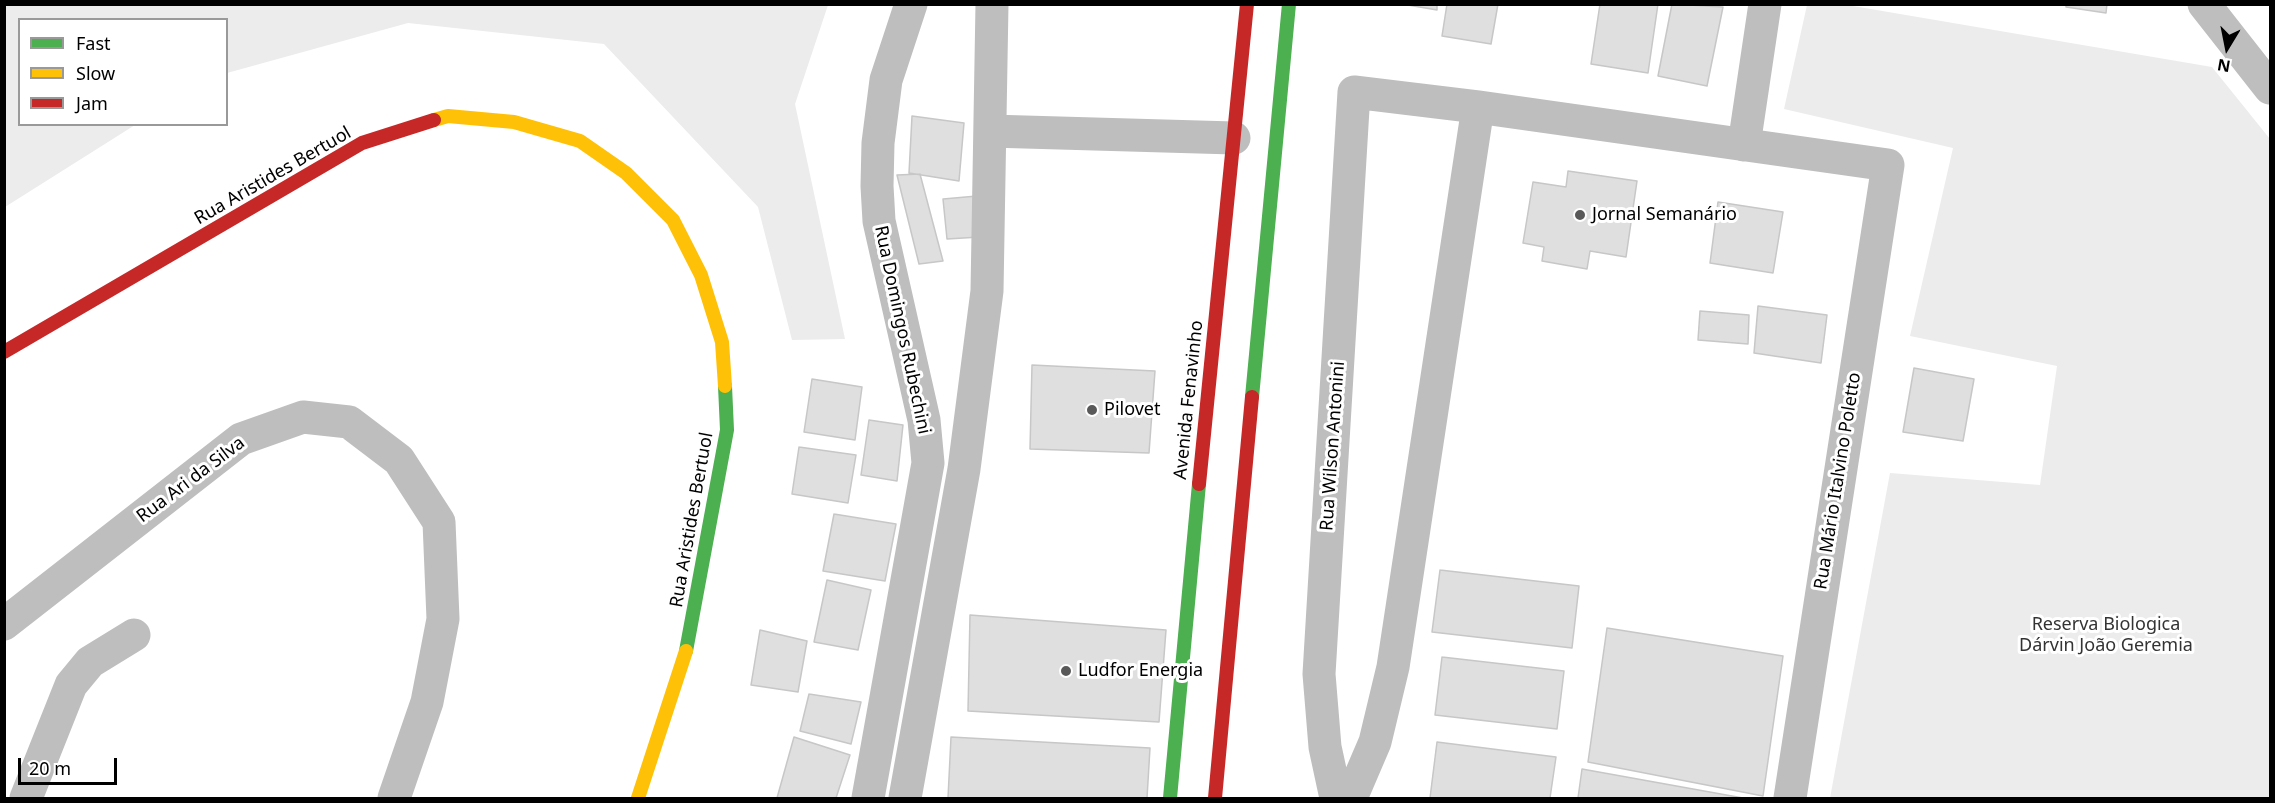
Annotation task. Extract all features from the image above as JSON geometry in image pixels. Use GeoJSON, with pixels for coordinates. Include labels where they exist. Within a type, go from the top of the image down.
{"type":"FeatureCollection","features":[{"type":"Feature","properties":{"kind":"street","name":"Rua Domingos Rubechini"},"geometry":{"type":"LineString","coordinates":[[868,798],[928,463],[924,420],[879,221],[877,186],[878,143],[886,80],[911,4]]}},
{"type":"Feature","properties":{"kind":"street"},"geometry":{"type":"LineString","coordinates":[[905,798],[964,468],[987,291],[992,4]]}},
{"type":"Feature","properties":{"kind":"street","name":"Avenida Fenavinho"},"geometry":{"type":"LineString","coordinates":[[1170,798],[1198,546],[1234,138],[1249,44],[1247,4]]}},
{"type":"Feature","properties":{"kind":"street"},"geometry":{"type":"LineString","coordinates":[[1215,798],[1232,549],[1280,47],[1289,4]]}},
{"type":"Feature","properties":{"kind":"street"},"geometry":{"type":"LineString","coordinates":[[1351,798],[1375,742],[1393,667],[1478,107],[1744,145],[1765,4]]}},
{"type":"Feature","properties":{"kind":"street"},"geometry":{"type":"LineString","coordinates":[[2204,4],[2271,88]]}},
{"type":"Feature","properties":{"kind":"street","name":"Rua Wilson Antonini"},"geometry":{"type":"LineString","coordinates":[[1336,798],[1325,747],[1318,674],[1354,92],[1478,107]]}},
{"type":"Feature","properties":{"kind":"street","name":"Rua Aristides Bertuol"},"geometry":{"type":"LineString","coordinates":[[4,352],[362,143],[448,117],[514,122],[580,141],[626,173],[673,220],[701,275],[722,342],[727,430],[687,647],[638,798]]}},
{"type":"Feature","properties":{"kind":"street"},"geometry":{"type":"LineString","coordinates":[[990,131],[1234,138]]}},
{"type":"Feature","properties":{"kind":"street","name":"Rua Mário Italvino Poletto"},"geometry":{"type":"LineString","coordinates":[[1744,145],[1888,165],[1790,798]]}},
{"type":"Feature","properties":{"kind":"street","name":"Rua Ari da Silva"},"geometry":{"type":"LineString","coordinates":[[4,624],[241,438],[303,417],[349,422],[399,460],[439,522],[443,619],[427,702],[394,798]]}},
{"type":"Feature","properties":{"kind":"street"},"geometry":{"type":"LineString","coordinates":[[26,798],[71,685],[90,662],[134,635]]}},
{"type":"Feature","properties":{"kind":"green space"},"geometry":{"type":"Polygon","coordinates":[[[5,4],[828,5],[795,104],[845,339],[792,340],[758,207],[604,44],[408,23],[228,73],[228,18],[18,18],[18,126],[133,126],[5,207],[5,4]]]}},
{"type":"Feature","properties":{"kind":"green space","name":"Reserva Biologica Dárvin João Geremia"},"geometry":{"type":"Polygon","coordinates":[[[1807,5],[1847,5],[2212,67],[2270,139],[2270,798],[1830,798],[1890,473],[2040,485],[2057,366],[1910,336],[1953,148],[1784,109],[1807,5]]]}},
{"type":"Feature","properties":{"kind":"building"},"geometry":{"type":"Polygon","coordinates":[[[1402,4],[1437,4],[1437,10],[1402,4]]]}},
{"type":"Feature","properties":{"kind":"building"},"geometry":{"type":"Polygon","coordinates":[[[1447,4],[1498,4],[1491,44],[1442,36],[1447,4]]]}},
{"type":"Feature","properties":{"kind":"building"},"geometry":{"type":"Polygon","coordinates":[[[1600,4],[1658,4],[1648,73],[1591,64],[1600,4]]]}},
{"type":"Feature","properties":{"kind":"building"},"geometry":{"type":"Polygon","coordinates":[[[1672,4],[1723,7],[1707,86],[1658,76],[1672,4]]]}},
{"type":"Feature","properties":{"kind":"building"},"geometry":{"type":"Polygon","coordinates":[[[2066,4],[2107,4],[2106,13],[2066,7],[2066,4]]]}},
{"type":"Feature","properties":{"kind":"building"},"geometry":{"type":"Polygon","coordinates":[[[912,116],[964,123],[959,181],[909,173],[912,116]]]}},
{"type":"Feature","properties":{"kind":"building","name":"Jornal Semanário"},"geometry":{"type":"Polygon","coordinates":[[[1568,171],[1637,181],[1626,257],[1590,251],[1587,269],[1542,261],[1544,247],[1523,243],[1533,182],[1566,187],[1568,171]]]}},
{"type":"Feature","properties":{"kind":"building"},"geometry":{"type":"Polygon","coordinates":[[[920,174],[943,261],[919,264],[897,175],[920,174]]]}},
{"type":"Feature","properties":{"kind":"building"},"geometry":{"type":"Polygon","coordinates":[[[977,196],[980,237],[947,239],[943,199],[977,196]]]}},
{"type":"Feature","properties":{"kind":"building"},"geometry":{"type":"Polygon","coordinates":[[[1718,202],[1783,212],[1773,273],[1710,263],[1718,202]]]}},
{"type":"Feature","properties":{"kind":"building"},"geometry":{"type":"Polygon","coordinates":[[[1758,306],[1827,315],[1821,363],[1754,353],[1758,306]]]}},
{"type":"Feature","properties":{"kind":"building"},"geometry":{"type":"Polygon","coordinates":[[[1700,311],[1749,315],[1748,344],[1698,340],[1700,311]]]}},
{"type":"Feature","properties":{"kind":"building","name":"Pilovet"},"geometry":{"type":"Polygon","coordinates":[[[1032,365],[1155,371],[1149,453],[1030,449],[1032,365]]]}},
{"type":"Feature","properties":{"kind":"building"},"geometry":{"type":"Polygon","coordinates":[[[1914,368],[1974,379],[1963,441],[1903,432],[1914,368]]]}},
{"type":"Feature","properties":{"kind":"building"},"geometry":{"type":"Polygon","coordinates":[[[812,379],[862,387],[855,440],[804,432],[812,379]]]}},
{"type":"Feature","properties":{"kind":"building"},"geometry":{"type":"Polygon","coordinates":[[[869,420],[903,425],[897,481],[861,475],[869,420]]]}},
{"type":"Feature","properties":{"kind":"building"},"geometry":{"type":"Polygon","coordinates":[[[799,447],[856,455],[848,503],[792,494],[799,447]]]}},
{"type":"Feature","properties":{"kind":"building"},"geometry":{"type":"Polygon","coordinates":[[[834,514],[896,524],[885,581],[823,571],[834,514]]]}},
{"type":"Feature","properties":{"kind":"building"},"geometry":{"type":"Polygon","coordinates":[[[1440,570],[1579,586],[1572,648],[1432,632],[1440,570]]]}},
{"type":"Feature","properties":{"kind":"building"},"geometry":{"type":"Polygon","coordinates":[[[827,580],[871,590],[858,650],[814,642],[827,580]]]}},
{"type":"Feature","properties":{"kind":"building","name":"Ludfor Energia"},"geometry":{"type":"Polygon","coordinates":[[[970,615],[1166,630],[1159,722],[968,711],[970,615]]]}},
{"type":"Feature","properties":{"kind":"building"},"geometry":{"type":"Polygon","coordinates":[[[1607,628],[1783,656],[1763,796],[1588,762],[1607,628]]]}},
{"type":"Feature","properties":{"kind":"building"},"geometry":{"type":"Polygon","coordinates":[[[760,630],[807,641],[798,692],[751,685],[760,630]]]}},
{"type":"Feature","properties":{"kind":"building"},"geometry":{"type":"Polygon","coordinates":[[[1442,657],[1564,671],[1557,729],[1435,715],[1442,657]]]}},
{"type":"Feature","properties":{"kind":"building"},"geometry":{"type":"Polygon","coordinates":[[[809,694],[861,702],[851,744],[800,731],[809,694]]]}},
{"type":"Feature","properties":{"kind":"building"},"geometry":{"type":"Polygon","coordinates":[[[794,737],[850,755],[836,798],[777,798],[794,737]]]}},
{"type":"Feature","properties":{"kind":"building"},"geometry":{"type":"Polygon","coordinates":[[[951,737],[1150,748],[1147,798],[948,798],[951,737]]]}},
{"type":"Feature","properties":{"kind":"building"},"geometry":{"type":"Polygon","coordinates":[[[1437,742],[1556,757],[1550,798],[1430,798],[1437,742]]]}},
{"type":"Feature","properties":{"kind":"building"},"geometry":{"type":"Polygon","coordinates":[[[1582,769],[1743,798],[1578,798],[1582,769]]]}},
{"type":"Feature","properties":{"kind":"traffic: fast"},"geometry":{"type":"LineString","coordinates":[[1252,397],[1289,4]]}},
{"type":"Feature","properties":{"kind":"traffic: fast"},"geometry":{"type":"LineString","coordinates":[[686,651],[727,430],[725,386]]}},
{"type":"Feature","properties":{"kind":"traffic: fast"},"geometry":{"type":"LineString","coordinates":[[1170,798],[1199,484]]}},
{"type":"Feature","properties":{"kind":"traffic: slow"},"geometry":{"type":"LineString","coordinates":[[434,120],[448,116],[514,122],[580,141],[626,173],[673,220],[701,275],[722,342],[725,386]]}},
{"type":"Feature","properties":{"kind":"traffic: slow"},"geometry":{"type":"LineString","coordinates":[[638,798],[686,651]]}},
{"type":"Feature","properties":{"kind":"traffic: jam"},"geometry":{"type":"LineString","coordinates":[[1199,484],[1247,4]]}},
{"type":"Feature","properties":{"kind":"traffic: jam"},"geometry":{"type":"LineString","coordinates":[[4,352],[362,143],[434,120]]}},
{"type":"Feature","properties":{"kind":"traffic: jam"},"geometry":{"type":"LineString","coordinates":[[1215,798],[1252,397]]}},
{"type":"Feature","properties":{"kind":"place","name":"Jornal Semanário"},"geometry":{"type":"Point","coordinates":[1580,215]}},
{"type":"Feature","properties":{"kind":"place","name":"Pilovet"},"geometry":{"type":"Point","coordinates":[1092,410]}},
{"type":"Feature","properties":{"kind":"place","name":"Ludfor Energia"},"geometry":{"type":"Point","coordinates":[1066,671]}}]}
